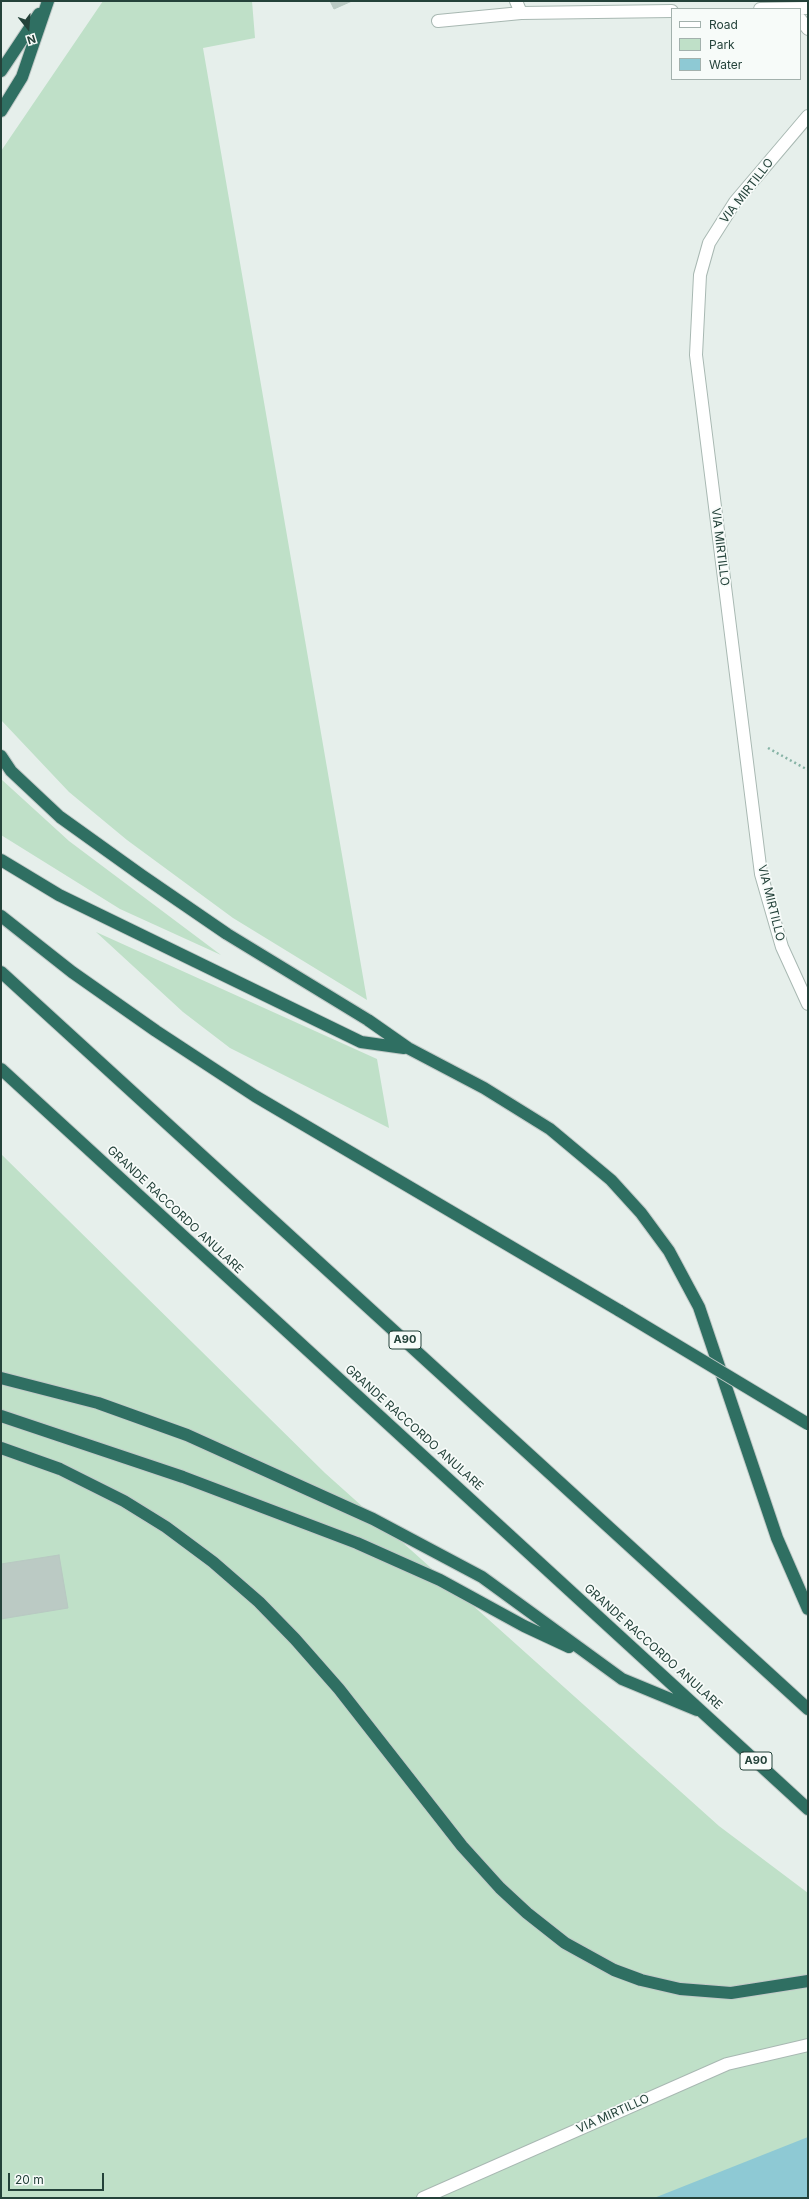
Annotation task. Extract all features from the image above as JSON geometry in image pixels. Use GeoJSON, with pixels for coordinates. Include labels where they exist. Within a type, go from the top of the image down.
{"type":"FeatureCollection","features":[{"type":"Feature","properties":{"kind":"highway"},"geometry":{"type":"LineString","coordinates":[[1,71],[48,1]]}},
{"type":"Feature","properties":{"kind":"highway"},"geometry":{"type":"LineString","coordinates":[[1,111],[22,77],[48,1]]}},
{"type":"Feature","properties":{"kind":"highway"},"geometry":{"type":"LineString","coordinates":[[1,756],[11,771],[60,817],[141,875],[227,934],[368,1020],[408,1048],[484,1088],[550,1129],[611,1180],[641,1213],[669,1252],[699,1307],[777,1538],[808,1609]]}},
{"type":"Feature","properties":{"kind":"highway"},"geometry":{"type":"LineString","coordinates":[[1,860],[59,895],[362,1042],[408,1048]]}},
{"type":"Feature","properties":{"kind":"highway"},"geometry":{"type":"LineString","coordinates":[[1,916],[72,972],[156,1031],[255,1096],[620,1311],[808,1424]]}},
{"type":"Feature","properties":{"kind":"highway","name":"A90"},"geometry":{"type":"LineString","coordinates":[[1,972],[808,1709]]}},
{"type":"Feature","properties":{"kind":"highway","name":"GRANDE RACCORDO ANULARE"},"geometry":{"type":"LineString","coordinates":[[1,1069],[808,1809]]}},
{"type":"Feature","properties":{"kind":"highway"},"geometry":{"type":"LineString","coordinates":[[1,1378],[98,1403],[187,1435],[367,1516],[482,1577],[622,1679],[704,1713]]}},
{"type":"Feature","properties":{"kind":"highway"},"geometry":{"type":"LineString","coordinates":[[1,1416],[124,1456],[357,1543],[457,1588],[540,1635],[584,1652]]}},
{"type":"Feature","properties":{"kind":"highway"},"geometry":{"type":"LineString","coordinates":[[1,1448],[60,1469],[124,1501],[166,1527],[213,1562],[259,1602],[295,1639],[339,1690],[433,1810],[500,1888],[527,1913],[565,1942],[614,1970],[641,1980],[680,1989],[731,1993],[808,1981]]}},
{"type":"Feature","properties":{"kind":"street"},"geometry":{"type":"LineString","coordinates":[[516,1],[521,13]]}},
{"type":"Feature","properties":{"kind":"street"},"geometry":{"type":"LineString","coordinates":[[438,21],[521,13],[671,11]]}},
{"type":"Feature","properties":{"kind":"street"},"geometry":{"type":"LineString","coordinates":[[801,20],[808,29]]}},
{"type":"Feature","properties":{"kind":"street","name":"VIA MIRTILLO"},"geometry":{"type":"LineString","coordinates":[[808,116],[736,202],[709,243],[700,274],[696,355],[761,874],[782,947],[808,1004]]}},
{"type":"Feature","properties":{"kind":"street","name":"VIA MIRTILLO"},"geometry":{"type":"LineString","coordinates":[[423,2198],[727,2064],[808,2045]]}},
{"type":"Feature","properties":{"kind":"path"},"geometry":{"type":"LineString","coordinates":[[744,735],[808,770]]}},
{"type":"Feature","properties":{"kind":"green space"},"geometry":{"type":"Polygon","coordinates":[[[103,1],[252,1],[255,38],[203,48],[367,1000],[233,918],[127,840],[69,792],[1,720],[1,151],[103,1]]]}},
{"type":"Feature","properties":{"kind":"green space"},"geometry":{"type":"Polygon","coordinates":[[[1,779],[69,841],[221,955],[120,909],[1,835],[1,779]]]}},
{"type":"Feature","properties":{"kind":"green space"},"geometry":{"type":"Polygon","coordinates":[[[96,932],[377,1059],[389,1128],[230,1048],[183,1012],[96,932]]]}},
{"type":"Feature","properties":{"kind":"green space"},"geometry":{"type":"Polygon","coordinates":[[[1,1154],[325,1473],[719,1826],[808,1893],[808,2198],[1,2198],[1,1154]]]}},
{"type":"Feature","properties":{"kind":"water"},"geometry":{"type":"Polygon","coordinates":[[[808,2137],[808,2198],[654,2198],[808,2137]]]}},
{"type":"Feature","properties":{"kind":"building"},"geometry":{"type":"Polygon","coordinates":[[[330,1],[352,1],[334,9],[330,1]]]}},
{"type":"Feature","properties":{"kind":"building"},"geometry":{"type":"Polygon","coordinates":[[[59,1555],[68,1608],[1,1619],[1,1564],[59,1555]]]}}]}
